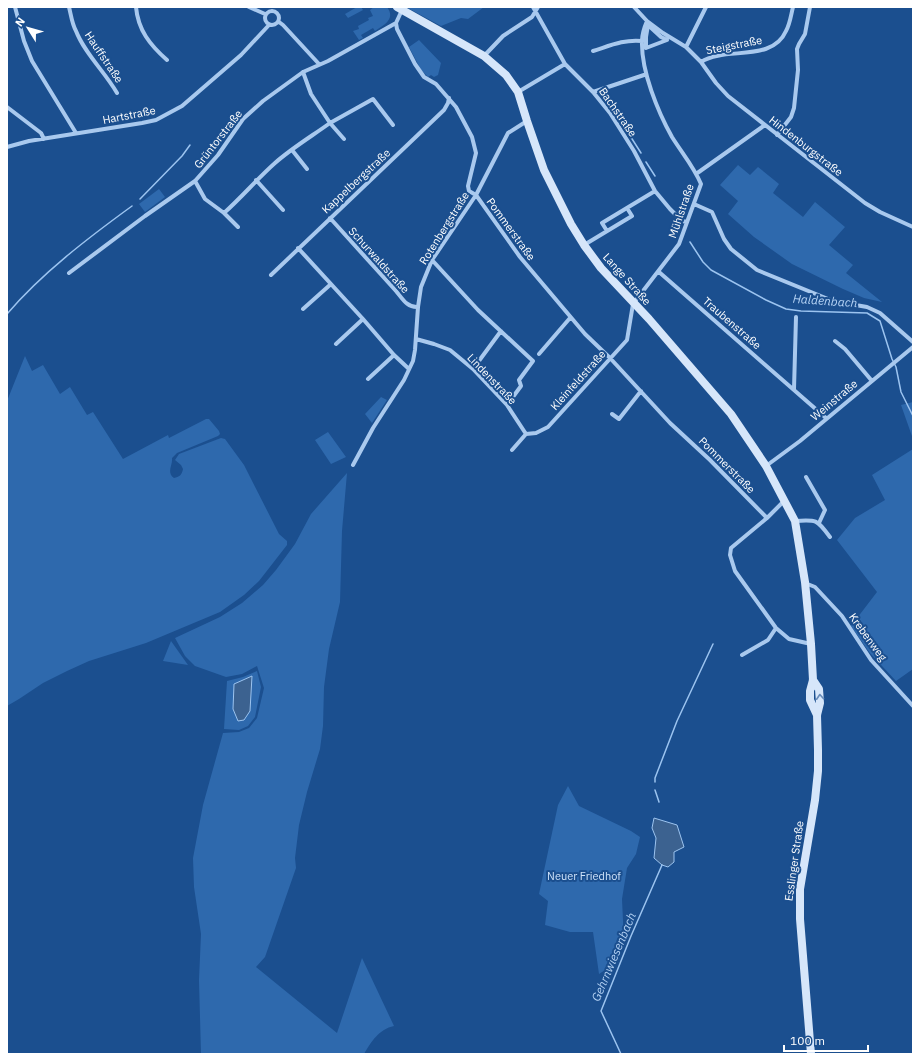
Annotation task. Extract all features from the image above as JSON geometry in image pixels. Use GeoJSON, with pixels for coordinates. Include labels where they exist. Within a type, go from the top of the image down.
{"type":"FeatureCollection","features":[{"type":"Feature","properties":{"kind":"main road","name":"Lange Straße"},"geometry":{"type":"LineString","coordinates":[[399,9],[484,56],[506,75],[518,92],[526,121],[544,170],[571,224],[584,245],[601,268],[633,304],[649,319],[731,414],[766,466],[785,500]]}},
{"type":"Feature","properties":{"kind":"main road","name":"Esslinger Straße"},"geometry":{"type":"LineString","coordinates":[[785,500],[796,521],[805,582],[813,680],[819,689],[820,703],[817,717],[818,770],[815,800],[802,872],[799,898],[812,1054]]}},
{"type":"Feature","properties":{"kind":"street"},"geometry":{"type":"LineString","coordinates":[[15,7],[24,41],[32,61],[76,133]]}},
{"type":"Feature","properties":{"kind":"street","name":"Hauffstraße"},"geometry":{"type":"LineString","coordinates":[[69,7],[76,31],[81,41],[118,93]]}},
{"type":"Feature","properties":{"kind":"street"},"geometry":{"type":"LineString","coordinates":[[136,7],[138,20],[145,36],[167,60]]}},
{"type":"Feature","properties":{"kind":"street"},"geometry":{"type":"LineString","coordinates":[[250,7],[266,14]]}},
{"type":"Feature","properties":{"kind":"street","name":"Hindenburgstraße"},"geometry":{"type":"LineString","coordinates":[[634,7],[647,21],[686,47],[701,62],[716,84],[728,96],[865,203],[880,212],[913,227]]}},
{"type":"Feature","properties":{"kind":"street"},"geometry":{"type":"LineString","coordinates":[[686,47],[706,7]]}},
{"type":"Feature","properties":{"kind":"street","name":"Steigstraße"},"geometry":{"type":"LineString","coordinates":[[701,62],[715,56],[744,54],[772,46],[782,40],[787,31],[793,7]]}},
{"type":"Feature","properties":{"kind":"street"},"geometry":{"type":"LineString","coordinates":[[778,135],[791,117],[794,108],[798,70],[797,49],[805,34],[810,7]]}},
{"type":"Feature","properties":{"kind":"street"},"geometry":{"type":"LineString","coordinates":[[484,56],[502,36],[532,17],[535,8]]}},
{"type":"Feature","properties":{"kind":"street","name":"Bachstraße"},"geometry":{"type":"LineString","coordinates":[[535,8],[565,64],[593,92],[610,113],[634,151],[655,191],[682,221],[687,222]]}},
{"type":"Feature","properties":{"kind":"street"},"geometry":{"type":"LineString","coordinates":[[266,14],[276,9],[279,22],[319,64]]}},
{"type":"Feature","properties":{"kind":"street"},"geometry":{"type":"LineString","coordinates":[[396,22],[399,9]]}},
{"type":"Feature","properties":{"kind":"street"},"geometry":{"type":"LineString","coordinates":[[266,14],[265,21],[269,25],[274,26],[279,22]]}},
{"type":"Feature","properties":{"kind":"street"},"geometry":{"type":"LineString","coordinates":[[593,51],[621,42],[633,40],[642,41],[643,30],[647,21]]}},
{"type":"Feature","properties":{"kind":"street","name":"Grüntorstraße"},"geometry":{"type":"LineString","coordinates":[[69,273],[145,216],[195,181],[215,160],[243,120],[263,100],[303,72],[328,61],[396,22]]}},
{"type":"Feature","properties":{"kind":"street","name":"Pommerstraße"},"geometry":{"type":"LineString","coordinates":[[396,22],[397,30],[415,64],[424,77],[436,84],[449,98],[456,107],[472,137],[476,153],[468,186],[469,191],[476,195],[520,257],[570,318],[610,358],[670,423],[710,460],[767,518]]}},
{"type":"Feature","properties":{"kind":"street","name":"Hartstraße"},"geometry":{"type":"LineString","coordinates":[[7,147],[29,141],[142,123],[156,120],[168,115],[182,106],[241,55],[269,25]]}},
{"type":"Feature","properties":{"kind":"street"},"geometry":{"type":"LineString","coordinates":[[648,25],[661,37],[667,40],[646,48],[648,25]]}},
{"type":"Feature","properties":{"kind":"street","name":"Mühlstraße"},"geometry":{"type":"LineString","coordinates":[[633,304],[679,244],[701,184],[655,103],[646,75],[642,41]]}},
{"type":"Feature","properties":{"kind":"street"},"geometry":{"type":"LineString","coordinates":[[518,92],[565,64]]}},
{"type":"Feature","properties":{"kind":"street"},"geometry":{"type":"LineString","coordinates":[[303,72],[311,94],[330,123],[344,139]]}},
{"type":"Feature","properties":{"kind":"street"},"geometry":{"type":"LineString","coordinates":[[593,92],[646,75]]}},
{"type":"Feature","properties":{"kind":"street","name":"Kappelbergstraße"},"geometry":{"type":"LineString","coordinates":[[270,275],[444,110],[449,98]]}},
{"type":"Feature","properties":{"kind":"street"},"geometry":{"type":"LineString","coordinates":[[224,213],[276,161],[330,123],[373,99],[393,125]]}},
{"type":"Feature","properties":{"kind":"street"},"geometry":{"type":"LineString","coordinates":[[7,107],[41,133],[44,139]]}},
{"type":"Feature","properties":{"kind":"street","name":"Rotenbergstraße"},"geometry":{"type":"LineString","coordinates":[[353,465],[373,428],[404,380],[409,369],[415,350],[421,287],[432,260],[476,195],[508,134],[526,121]]}},
{"type":"Feature","properties":{"kind":"street"},"geometry":{"type":"LineString","coordinates":[[696,174],[765,125]]}},
{"type":"Feature","properties":{"kind":"street"},"geometry":{"type":"LineString","coordinates":[[292,150],[307,169]]}},
{"type":"Feature","properties":{"kind":"street"},"geometry":{"type":"LineString","coordinates":[[256,180],[284,210]]}},
{"type":"Feature","properties":{"kind":"street"},"geometry":{"type":"LineString","coordinates":[[195,181],[205,199],[224,213],[238,227]]}},
{"type":"Feature","properties":{"kind":"street"},"geometry":{"type":"LineString","coordinates":[[607,231],[602,223],[655,191]]}},
{"type":"Feature","properties":{"kind":"street"},"geometry":{"type":"LineString","coordinates":[[694,204],[712,212],[724,239],[731,248],[757,270],[833,301],[867,307],[880,313],[913,342]]}},
{"type":"Feature","properties":{"kind":"street"},"geometry":{"type":"LineString","coordinates":[[584,245],[632,216],[627,208]]}},
{"type":"Feature","properties":{"kind":"street","name":"Schurwaldstraße"},"geometry":{"type":"LineString","coordinates":[[330,218],[405,302],[409,306],[418,307]]}},
{"type":"Feature","properties":{"kind":"street"},"geometry":{"type":"LineString","coordinates":[[298,248],[394,355],[409,369]]}},
{"type":"Feature","properties":{"kind":"street"},"geometry":{"type":"LineString","coordinates":[[432,260],[478,310],[534,361],[519,380],[521,386],[507,405]]}},
{"type":"Feature","properties":{"kind":"street","name":"Traubenstraße"},"geometry":{"type":"LineString","coordinates":[[659,272],[794,388],[826,418]]}},
{"type":"Feature","properties":{"kind":"street"},"geometry":{"type":"LineString","coordinates":[[303,309],[331,284]]}},
{"type":"Feature","properties":{"kind":"street","name":"Kleinfeldstraße"},"geometry":{"type":"LineString","coordinates":[[526,434],[536,433],[548,427],[627,340],[633,304]]}},
{"type":"Feature","properties":{"kind":"street"},"geometry":{"type":"LineString","coordinates":[[794,388],[796,317]]}},
{"type":"Feature","properties":{"kind":"street"},"geometry":{"type":"LineString","coordinates":[[539,354],[570,318]]}},
{"type":"Feature","properties":{"kind":"street"},"geometry":{"type":"LineString","coordinates":[[336,344],[363,319]]}},
{"type":"Feature","properties":{"kind":"street"},"geometry":{"type":"LineString","coordinates":[[473,369],[501,331]]}},
{"type":"Feature","properties":{"kind":"street","name":"Lindenstraße"},"geometry":{"type":"LineString","coordinates":[[416,339],[450,350],[473,369],[507,405],[526,434]]}},
{"type":"Feature","properties":{"kind":"street"},"geometry":{"type":"LineString","coordinates":[[835,341],[845,349],[872,380]]}},
{"type":"Feature","properties":{"kind":"street","name":"Weinstraße"},"geometry":{"type":"LineString","coordinates":[[766,466],[800,441],[913,347]]}},
{"type":"Feature","properties":{"kind":"street"},"geometry":{"type":"LineString","coordinates":[[368,379],[394,355]]}},
{"type":"Feature","properties":{"kind":"street"},"geometry":{"type":"LineString","coordinates":[[612,414],[619,420],[641,391]]}},
{"type":"Feature","properties":{"kind":"street"},"geometry":{"type":"LineString","coordinates":[[512,450],[526,434]]}},
{"type":"Feature","properties":{"kind":"street"},"geometry":{"type":"LineString","coordinates":[[806,476],[825,510],[819,523]]}},
{"type":"Feature","properties":{"kind":"street"},"geometry":{"type":"LineString","coordinates":[[785,500],[767,518],[732,548],[730,555],[735,571],[776,628],[789,639],[811,644]]}},
{"type":"Feature","properties":{"kind":"street"},"geometry":{"type":"LineString","coordinates":[[796,521],[812,520],[819,523],[830,537]]}},
{"type":"Feature","properties":{"kind":"street","name":"Krebenweg"},"geometry":{"type":"LineString","coordinates":[[805,582],[815,587],[842,616],[871,660],[913,706]]}},
{"type":"Feature","properties":{"kind":"street"},"geometry":{"type":"LineString","coordinates":[[742,655],[768,640],[776,628]]}},
{"type":"Feature","properties":{"kind":"green space"},"geometry":{"type":"Polygon","coordinates":[[[357,7],[361,7],[363,10],[348,18],[345,14],[357,7]]]}},
{"type":"Feature","properties":{"kind":"green space"},"geometry":{"type":"Polygon","coordinates":[[[374,7],[387,7],[390,18],[385,24],[375,31],[373,28],[361,35],[363,38],[359,40],[353,31],[359,29],[358,26],[373,16],[370,10],[374,7]]]}},
{"type":"Feature","properties":{"kind":"green space"},"geometry":{"type":"Polygon","coordinates":[[[406,7],[484,7],[468,19],[461,18],[441,26],[406,7]]]}},
{"type":"Feature","properties":{"kind":"green space"},"geometry":{"type":"Polygon","coordinates":[[[419,40],[441,63],[438,75],[434,77],[431,75],[428,77],[421,70],[409,47],[419,40]]]}},
{"type":"Feature","properties":{"kind":"green space"},"geometry":{"type":"Polygon","coordinates":[[[738,165],[750,175],[758,167],[779,184],[773,193],[803,217],[815,202],[845,227],[829,245],[853,265],[846,273],[882,302],[864,298],[792,264],[754,237],[728,214],[738,201],[720,185],[738,165]]]}},
{"type":"Feature","properties":{"kind":"green space"},"geometry":{"type":"Polygon","coordinates":[[[159,189],[165,197],[145,212],[139,204],[159,189]]]}},
{"type":"Feature","properties":{"kind":"green space"},"geometry":{"type":"Polygon","coordinates":[[[25,356],[32,371],[43,365],[60,394],[70,387],[87,415],[93,412],[123,459],[168,435],[169,438],[206,419],[209,419],[220,434],[177,453],[172,458],[170,473],[174,478],[183,471],[181,465],[175,460],[179,454],[221,438],[225,439],[244,465],[279,534],[287,541],[287,545],[259,581],[244,595],[220,612],[146,643],[89,661],[43,683],[7,706],[7,401],[25,356]]]}},
{"type":"Feature","properties":{"kind":"green space"},"geometry":{"type":"Polygon","coordinates":[[[381,397],[387,400],[372,423],[365,414],[381,397]]]}},
{"type":"Feature","properties":{"kind":"green space"},"geometry":{"type":"Polygon","coordinates":[[[913,402],[913,439],[901,405],[913,402]]]}},
{"type":"Feature","properties":{"kind":"green space"},"geometry":{"type":"Polygon","coordinates":[[[328,432],[346,457],[331,464],[315,440],[328,432]]]}},
{"type":"Feature","properties":{"kind":"green space"},"geometry":{"type":"Polygon","coordinates":[[[913,449],[913,669],[896,681],[869,652],[851,626],[877,592],[837,540],[855,518],[885,500],[872,475],[913,449]]]}},
{"type":"Feature","properties":{"kind":"green space"},"geometry":{"type":"Polygon","coordinates":[[[347,473],[342,531],[340,602],[329,649],[324,687],[323,726],[320,749],[299,825],[295,858],[296,868],[265,957],[256,967],[337,1033],[362,958],[394,1026],[380,1033],[364,1054],[201,1054],[199,980],[201,934],[194,887],[193,858],[203,805],[223,733],[239,732],[249,728],[257,718],[264,688],[257,666],[242,674],[226,677],[195,666],[185,656],[175,638],[220,617],[242,603],[263,585],[295,544],[311,514],[347,473]]]}},
{"type":"Feature","properties":{"kind":"green space"},"geometry":{"type":"Polygon","coordinates":[[[171,641],[188,665],[163,661],[171,641]]]}},
{"type":"Feature","properties":{"kind":"green space"},"geometry":{"type":"Polygon","coordinates":[[[257,671],[261,687],[255,717],[248,726],[239,730],[224,729],[227,681],[243,677],[257,671]]]}},
{"type":"Feature","properties":{"kind":"green space","name":"Neuer Friedhof"},"geometry":{"type":"Polygon","coordinates":[[[568,786],[579,806],[631,831],[640,837],[636,854],[627,868],[622,899],[624,943],[614,964],[599,974],[593,932],[570,932],[545,925],[548,901],[539,894],[558,805],[568,786]]]}},
{"type":"Feature","properties":{"kind":"shaded area"},"geometry":{"type":"Polygon","coordinates":[[[252,676],[250,711],[244,720],[238,721],[233,709],[234,684],[252,676]]]}},
{"type":"Feature","properties":{"kind":"shaded area"},"geometry":{"type":"Polygon","coordinates":[[[654,818],[677,825],[684,847],[674,852],[674,862],[668,867],[662,865],[654,858],[656,838],[652,828],[654,818]]]}},
{"type":"Feature","properties":{"kind":"waterway","name":"Haldenbach"},"geometry":{"type":"LineString","coordinates":[[615,112],[641,153]]}},
{"type":"Feature","properties":{"kind":"waterway"},"geometry":{"type":"LineString","coordinates":[[140,199],[182,156],[190,145]]}},
{"type":"Feature","properties":{"kind":"waterway","name":"Haldenbach"},"geometry":{"type":"LineString","coordinates":[[646,162],[655,176]]}},
{"type":"Feature","properties":{"kind":"waterway"},"geometry":{"type":"LineString","coordinates":[[7,314],[50,270],[82,243],[132,206]]}},
{"type":"Feature","properties":{"kind":"waterway","name":"Haldenbach"},"geometry":{"type":"LineString","coordinates":[[690,242],[703,262],[711,270],[766,300],[786,309],[801,311],[867,313],[880,321],[896,367],[901,392],[913,416]]}},
{"type":"Feature","properties":{"kind":"waterway"},"geometry":{"type":"LineString","coordinates":[[655,782],[655,778],[677,721],[713,644]]}},
{"type":"Feature","properties":{"kind":"waterway"},"geometry":{"type":"LineString","coordinates":[[655,790],[659,802]]}},
{"type":"Feature","properties":{"kind":"waterway","name":"Gehrnwiesenbach"},"geometry":{"type":"LineString","coordinates":[[621,1054],[601,1011],[631,936],[662,865]]}}]}
